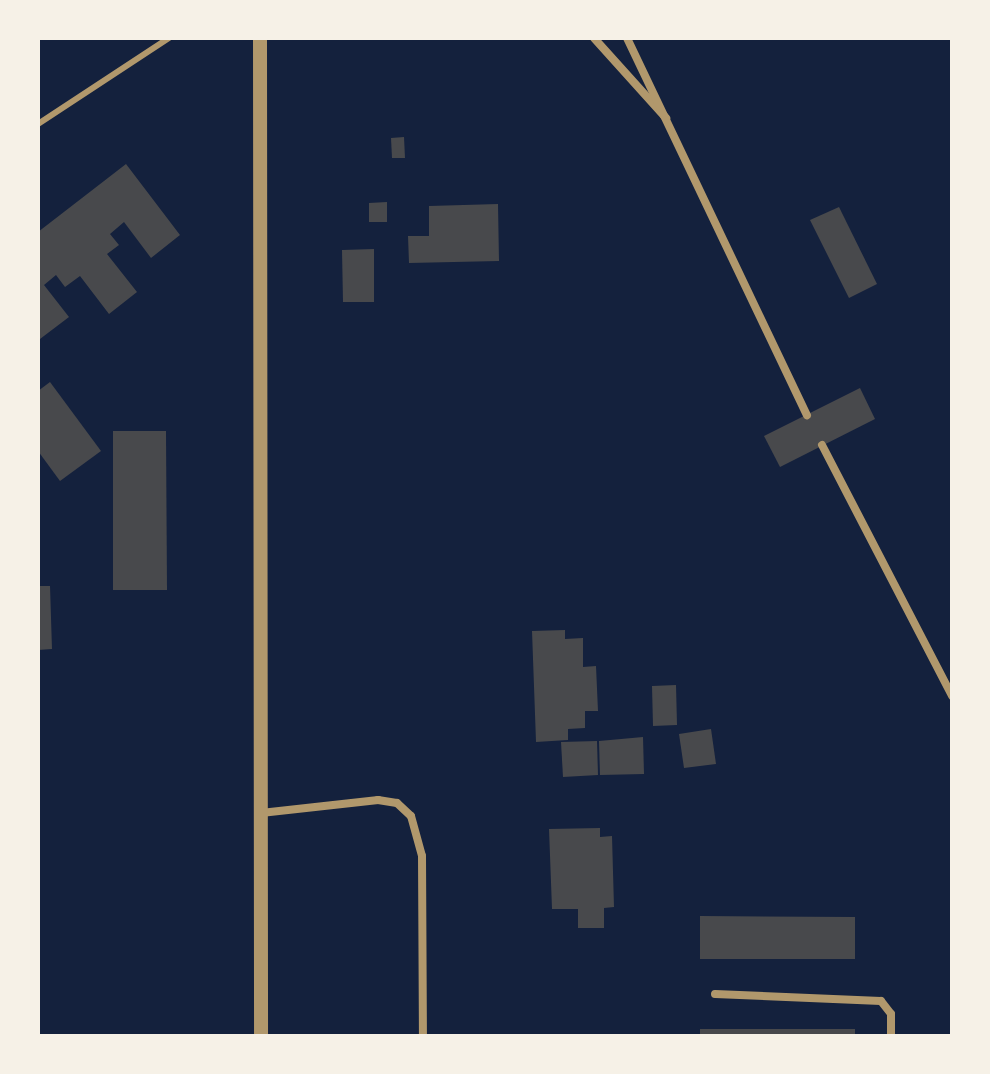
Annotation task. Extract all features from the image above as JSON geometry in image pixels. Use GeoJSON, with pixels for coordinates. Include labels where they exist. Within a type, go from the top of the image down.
{"type":"FeatureCollection","features":[{"type":"Feature","properties":{"kind":"street"},"geometry":{"type":"LineString","coordinates":[[260,38],[261,1036]]}},
{"type":"Feature","properties":{"kind":"street"},"geometry":{"type":"LineString","coordinates":[[594,38],[675,128]]}},
{"type":"Feature","properties":{"kind":"street"},"geometry":{"type":"LineString","coordinates":[[627,38],[675,128],[807,415]]}},
{"type":"Feature","properties":{"kind":"street"},"geometry":{"type":"LineString","coordinates":[[822,445],[952,696]]}},
{"type":"Feature","properties":{"kind":"street"},"geometry":{"type":"LineString","coordinates":[[261,813],[378,800],[397,803],[411,816],[422,856],[423,1036]]}},
{"type":"Feature","properties":{"kind":"street"},"geometry":{"type":"LineString","coordinates":[[715,994],[881,1001],[891,1014],[891,1036]]}},
{"type":"Feature","properties":{"kind":"lane"},"geometry":{"type":"LineString","coordinates":[[38,124],[169,38]]}},
{"type":"Feature","properties":{"kind":"building"},"geometry":{"type":"Polygon","coordinates":[[[404,137],[405,158],[392,158],[391,138],[404,137]]]}},
{"type":"Feature","properties":{"kind":"building"},"geometry":{"type":"Polygon","coordinates":[[[126,164],[180,235],[151,258],[124,222],[110,234],[119,245],[107,254],[137,292],[109,314],[80,276],[65,287],[56,275],[44,285],[69,317],[40,339],[38,232],[126,164]]]}},
{"type":"Feature","properties":{"kind":"building"},"geometry":{"type":"Polygon","coordinates":[[[387,202],[387,222],[369,222],[369,203],[387,202]]]}},
{"type":"Feature","properties":{"kind":"building"},"geometry":{"type":"Polygon","coordinates":[[[498,204],[499,261],[409,263],[408,236],[429,236],[429,206],[498,204]]]}},
{"type":"Feature","properties":{"kind":"building"},"geometry":{"type":"Polygon","coordinates":[[[839,207],[877,284],[849,298],[810,220],[839,207]]]}},
{"type":"Feature","properties":{"kind":"building"},"geometry":{"type":"Polygon","coordinates":[[[374,249],[374,302],[343,302],[342,250],[374,249]]]}},
{"type":"Feature","properties":{"kind":"building"},"geometry":{"type":"Polygon","coordinates":[[[50,382],[101,451],[60,481],[38,451],[38,391],[50,382]]]}},
{"type":"Feature","properties":{"kind":"building"},"geometry":{"type":"Polygon","coordinates":[[[860,388],[875,419],[780,467],[764,436],[860,388]]]}},
{"type":"Feature","properties":{"kind":"building"},"geometry":{"type":"Polygon","coordinates":[[[113,431],[166,431],[167,590],[113,590],[113,431]]]}},
{"type":"Feature","properties":{"kind":"building"},"geometry":{"type":"Polygon","coordinates":[[[38,586],[50,586],[52,649],[38,650],[38,586]]]}},
{"type":"Feature","properties":{"kind":"building"},"geometry":{"type":"Polygon","coordinates":[[[565,630],[565,639],[583,638],[583,667],[596,666],[598,711],[585,711],[585,728],[568,729],[568,740],[536,742],[532,631],[565,630]]]}},
{"type":"Feature","properties":{"kind":"building"},"geometry":{"type":"Polygon","coordinates":[[[676,685],[677,725],[653,726],[652,686],[676,685]]]}},
{"type":"Feature","properties":{"kind":"building"},"geometry":{"type":"Polygon","coordinates":[[[711,729],[716,764],[684,768],[679,734],[711,729]]]}},
{"type":"Feature","properties":{"kind":"building"},"geometry":{"type":"Polygon","coordinates":[[[643,737],[644,774],[600,775],[599,741],[643,737]]]}},
{"type":"Feature","properties":{"kind":"building"},"geometry":{"type":"Polygon","coordinates":[[[597,741],[598,775],[563,777],[561,742],[597,741]]]}},
{"type":"Feature","properties":{"kind":"building"},"geometry":{"type":"Polygon","coordinates":[[[600,828],[600,837],[612,836],[614,907],[604,908],[604,928],[578,928],[578,909],[552,909],[549,829],[600,828]]]}},
{"type":"Feature","properties":{"kind":"building"},"geometry":{"type":"Polygon","coordinates":[[[700,916],[855,917],[855,959],[700,959],[700,916]]]}},
{"type":"Feature","properties":{"kind":"building"},"geometry":{"type":"Polygon","coordinates":[[[700,1029],[855,1029],[855,1036],[700,1036],[700,1029]]]}}]}
